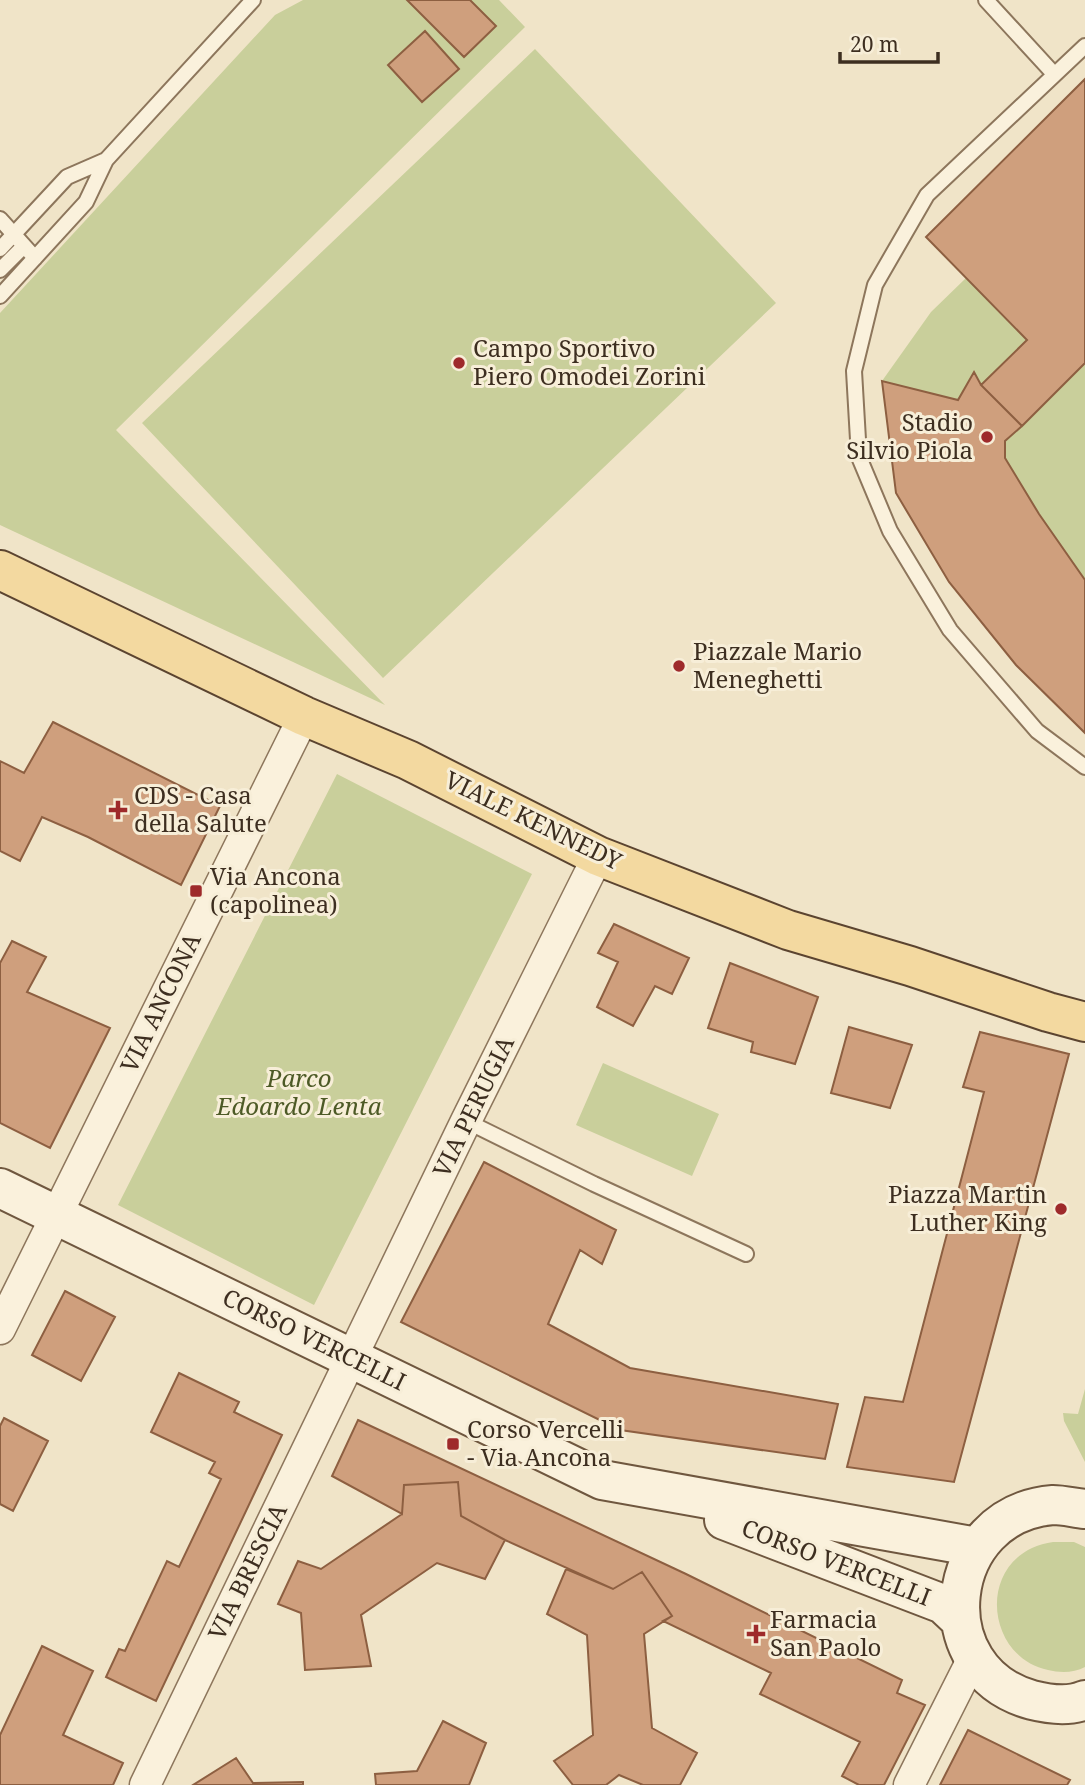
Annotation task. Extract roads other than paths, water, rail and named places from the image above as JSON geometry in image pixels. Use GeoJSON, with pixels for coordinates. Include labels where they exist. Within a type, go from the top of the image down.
{"type":"FeatureCollection","features":[{"type":"Feature","properties":{"kind":"main road","name":"VIALE KENNEDY"},"geometry":{"type":"LineString","coordinates":[[0,570],[304,716],[408,760],[598,856],[788,930],[1085,1022]]}},
{"type":"Feature","properties":{"kind":"main road","name":"CORSO VERCELLI"},"geometry":{"type":"LineString","coordinates":[[0,1188],[602,1480],[978,1548]]}},
{"type":"Feature","properties":{"kind":"main road","name":"CORSO VERCELLI"},"geometry":{"type":"LineString","coordinates":[[630,1485],[860,1570],[943,1604],[959,1619]]}},
{"type":"Feature","properties":{"kind":"main road"},"geometry":{"type":"LineString","coordinates":[[1085,1509],[1054,1505],[1021,1512],[993,1529],[972,1555],[960,1586],[959,1619],[970,1651],[989,1677],[1016,1696],[1048,1704],[1085,1724]]}},
{"type":"Feature","properties":{"kind":"main road"},"geometry":{"type":"LineString","coordinates":[[1048,1704],[1085,1700]]}},
{"type":"Feature","properties":{"kind":"street","name":"VIA ANCONA"},"geometry":{"type":"LineString","coordinates":[[0,1329],[304,716]]}},
{"type":"Feature","properties":{"kind":"street","name":"VIA PERUGIA"},"geometry":{"type":"LineString","coordinates":[[351,1359],[598,856]]}},
{"type":"Feature","properties":{"kind":"street","name":"VIA BRESCIA"},"geometry":{"type":"LineString","coordinates":[[145,1785],[351,1359]]}},
{"type":"Feature","properties":{"kind":"street"},"geometry":{"type":"LineString","coordinates":[[909,1785],[974,1656]]}},
{"type":"Feature","properties":{"kind":"lane"},"geometry":{"type":"LineString","coordinates":[[0,296],[86,202],[106,160],[253,0]]}},
{"type":"Feature","properties":{"kind":"lane"},"geometry":{"type":"LineString","coordinates":[[986,0],[1054,74]]}},
{"type":"Feature","properties":{"kind":"lane"},"geometry":{"type":"LineString","coordinates":[[1085,46],[928,195],[875,285],[854,371],[859,457],[890,531],[950,630],[1037,731],[1085,767]]}},
{"type":"Feature","properties":{"kind":"lane"},"geometry":{"type":"LineString","coordinates":[[0,270],[19,240],[67,177],[106,160]]}},
{"type":"Feature","properties":{"kind":"lane"},"geometry":{"type":"LineString","coordinates":[[0,219],[35,258]]}},
{"type":"Feature","properties":{"kind":"lane"},"geometry":{"type":"LineString","coordinates":[[0,249],[19,240]]}},
{"type":"Feature","properties":{"kind":"lane"},"geometry":{"type":"LineString","coordinates":[[466,1121],[746,1254]]}},
{"type":"Feature","properties":{"kind":"place","name":"Campo Sportivo Piero Omodei Zorini"},"geometry":{"type":"Point","coordinates":[459,363]}},
{"type":"Feature","properties":{"kind":"place","name":"Stadio Silvio Piola"},"geometry":{"type":"Point","coordinates":[987,437]}},
{"type":"Feature","properties":{"kind":"place","name":"Piazzale Mario Meneghetti"},"geometry":{"type":"Point","coordinates":[679,666]}},
{"type":"Feature","properties":{"kind":"place","name":"CDS - Casa della Salute"},"geometry":{"type":"Point","coordinates":[118,810]}},
{"type":"Feature","properties":{"kind":"place","name":"Via Ancona (capolinea)"},"geometry":{"type":"Point","coordinates":[196,891]}},
{"type":"Feature","properties":{"kind":"place","name":"Piazza Martin Luther King"},"geometry":{"type":"Point","coordinates":[1061,1209]}},
{"type":"Feature","properties":{"kind":"place","name":"Corso Vercelli - Via Ancona"},"geometry":{"type":"Point","coordinates":[453,1444]}},
{"type":"Feature","properties":{"kind":"place","name":"Farmacia San Paolo"},"geometry":{"type":"Point","coordinates":[756,1634]}},
{"type":"Feature","properties":{"kind":"park label","name":"Parco Edoardo Lenta"},"geometry":{"type":"Point","coordinates":[299,1093]}}]}
